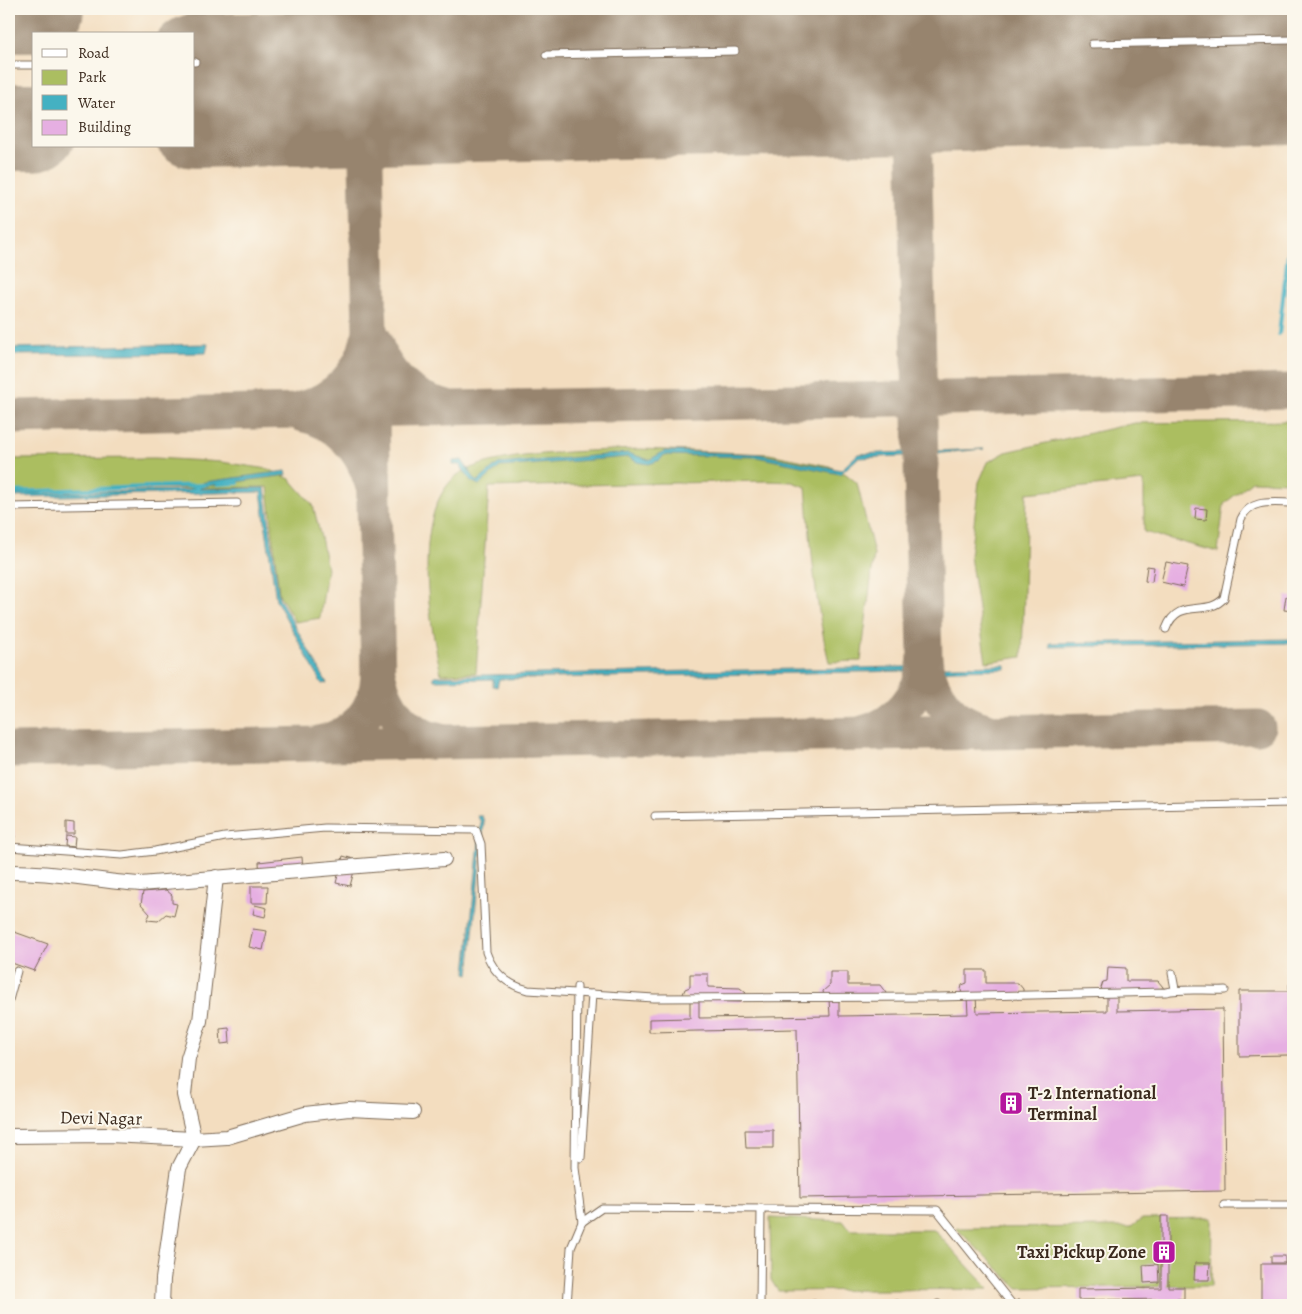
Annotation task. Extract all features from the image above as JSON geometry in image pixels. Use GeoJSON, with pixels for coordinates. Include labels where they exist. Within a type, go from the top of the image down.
{"type":"FeatureCollection","features":[{"type":"Feature","properties":{"kind":"street"},"geometry":{"type":"LineString","coordinates":[[9,872],[26,871],[100,881],[140,884],[444,859]]}},
{"type":"Feature","properties":{"kind":"street"},"geometry":{"type":"LineString","coordinates":[[162,1305],[163,1280],[179,1168],[194,1139],[184,1095],[188,1058],[200,1021],[216,877]]}},
{"type":"Feature","properties":{"kind":"street","name":"Devi Nagar"},"geometry":{"type":"LineString","coordinates":[[9,1138],[109,1135],[194,1139],[227,1137],[305,1114],[349,1109],[412,1112]]}},
{"type":"Feature","properties":{"kind":"lane"},"geometry":{"type":"LineString","coordinates":[[1092,44],[1293,40]]}},
{"type":"Feature","properties":{"kind":"lane"},"geometry":{"type":"LineString","coordinates":[[546,55],[736,51]]}},
{"type":"Feature","properties":{"kind":"lane"},"geometry":{"type":"LineString","coordinates":[[9,65],[32,65]]}},
{"type":"Feature","properties":{"kind":"lane"},"geometry":{"type":"LineString","coordinates":[[9,507],[238,503]]}},
{"type":"Feature","properties":{"kind":"lane"},"geometry":{"type":"LineString","coordinates":[[1166,629],[1171,620],[1181,610],[1213,606],[1224,598],[1241,519],[1246,511],[1256,504],[1293,503]]}},
{"type":"Feature","properties":{"kind":"lane"},"geometry":{"type":"LineString","coordinates":[[655,816],[1293,803]]}},
{"type":"Feature","properties":{"kind":"lane"},"geometry":{"type":"LineString","coordinates":[[9,847],[122,855],[156,851],[225,837],[324,828],[476,830],[482,844],[484,943],[492,965],[507,981],[522,988],[577,990],[654,998],[938,997],[1166,992],[1175,989],[1184,991],[1225,990]]}},
{"type":"Feature","properties":{"kind":"lane"},"geometry":{"type":"LineString","coordinates":[[9,1000],[17,970]]}},
{"type":"Feature","properties":{"kind":"lane"},"geometry":{"type":"LineString","coordinates":[[1172,973],[1175,989]]}},
{"type":"Feature","properties":{"kind":"lane"},"geometry":{"type":"LineString","coordinates":[[567,1305],[571,1248],[582,1222],[575,1168],[577,990]]}},
{"type":"Feature","properties":{"kind":"lane"},"geometry":{"type":"LineString","coordinates":[[581,1158],[592,994]]}},
{"type":"Feature","properties":{"kind":"lane"},"geometry":{"type":"LineString","coordinates":[[1224,1205],[1293,1205]]}},
{"type":"Feature","properties":{"kind":"lane"},"geometry":{"type":"LineString","coordinates":[[582,1222],[602,1208],[937,1210],[1016,1304]]}},
{"type":"Feature","properties":{"kind":"lane"},"geometry":{"type":"LineString","coordinates":[[760,1305],[761,1208]]}},
{"type":"Feature","properties":{"kind":"green space"},"geometry":{"type":"Polygon","coordinates":[[[1293,421],[1293,482],[1252,481],[1224,504],[1218,552],[1144,532],[1144,481],[1027,493],[1022,657],[986,662],[970,556],[979,482],[988,462],[1006,452],[1135,423],[1293,421]]]}},
{"type":"Feature","properties":{"kind":"green space"},"geometry":{"type":"Polygon","coordinates":[[[640,449],[769,454],[829,466],[846,474],[857,483],[874,554],[861,661],[829,662],[817,597],[806,487],[792,482],[767,481],[489,487],[476,673],[441,674],[429,600],[428,543],[433,516],[442,494],[456,476],[471,468],[517,457],[640,449]]]}},
{"type":"Feature","properties":{"kind":"green space"},"geometry":{"type":"Polygon","coordinates":[[[155,458],[221,462],[268,469],[290,479],[313,505],[322,542],[327,569],[320,618],[295,622],[279,594],[268,487],[9,491],[9,459],[155,458]]]}},
{"type":"Feature","properties":{"kind":"green space"},"geometry":{"type":"Polygon","coordinates":[[[770,1218],[843,1221],[850,1230],[934,1230],[989,1289],[778,1291],[771,1280],[770,1218]]]}},
{"type":"Feature","properties":{"kind":"green space"},"geometry":{"type":"Polygon","coordinates":[[[1212,1218],[1211,1286],[1018,1288],[956,1228],[1131,1227],[1142,1219],[1212,1218]]]}},
{"type":"Feature","properties":{"kind":"water"},"geometry":{"type":"Polygon","coordinates":[[[208,344],[206,353],[9,355],[9,348],[208,344]]]}},
{"type":"Feature","properties":{"kind":"water"},"geometry":{"type":"Polygon","coordinates":[[[984,449],[858,458],[840,474],[757,457],[664,455],[660,460],[649,464],[637,462],[628,457],[500,467],[479,485],[471,481],[460,465],[453,465],[453,461],[462,460],[477,482],[498,464],[628,453],[649,460],[665,451],[758,454],[841,470],[858,454],[984,449]]]}},
{"type":"Feature","properties":{"kind":"water"},"geometry":{"type":"Polygon","coordinates":[[[286,471],[287,475],[206,486],[199,489],[265,488],[279,598],[327,683],[322,684],[276,600],[261,492],[9,497],[9,494],[188,490],[205,482],[286,471]]]}},
{"type":"Feature","properties":{"kind":"water"},"geometry":{"type":"Polygon","coordinates":[[[1293,639],[1293,643],[1050,647],[1050,643],[1293,639]]]}},
{"type":"Feature","properties":{"kind":"water"},"geometry":{"type":"Polygon","coordinates":[[[1006,665],[1006,669],[499,679],[497,687],[493,686],[493,679],[434,680],[434,676],[1006,665]]]}},
{"type":"Feature","properties":{"kind":"water"},"geometry":{"type":"Polygon","coordinates":[[[477,816],[482,816],[484,822],[469,974],[466,973],[481,822],[477,816]]]}},
{"type":"Feature","properties":{"kind":"building"},"geometry":{"type":"Polygon","coordinates":[[[1196,508],[1207,509],[1206,520],[1195,519],[1196,508]]]}},
{"type":"Feature","properties":{"kind":"building"},"geometry":{"type":"Polygon","coordinates":[[[1166,562],[1188,566],[1183,587],[1161,582],[1166,562]]]}},
{"type":"Feature","properties":{"kind":"building"},"geometry":{"type":"Polygon","coordinates":[[[1147,566],[1154,567],[1152,582],[1145,581],[1147,566]]]}},
{"type":"Feature","properties":{"kind":"building"},"geometry":{"type":"Polygon","coordinates":[[[1286,596],[1293,597],[1293,611],[1284,610],[1286,596]]]}},
{"type":"Feature","properties":{"kind":"building"},"geometry":{"type":"Polygon","coordinates":[[[66,822],[74,823],[74,834],[66,834],[66,822]]]}},
{"type":"Feature","properties":{"kind":"building"},"geometry":{"type":"Polygon","coordinates":[[[9,823],[12,823],[15,837],[9,838],[9,823]]]}},
{"type":"Feature","properties":{"kind":"building"},"geometry":{"type":"Polygon","coordinates":[[[66,836],[75,837],[74,847],[65,846],[66,836]]]}},
{"type":"Feature","properties":{"kind":"building"},"geometry":{"type":"Polygon","coordinates":[[[343,856],[357,860],[350,886],[336,883],[343,856]]]}},
{"type":"Feature","properties":{"kind":"building"},"geometry":{"type":"Polygon","coordinates":[[[302,857],[303,870],[260,878],[259,862],[302,857]]]}},
{"type":"Feature","properties":{"kind":"building"},"geometry":{"type":"Polygon","coordinates":[[[251,886],[268,886],[267,903],[251,903],[251,886]]]}},
{"type":"Feature","properties":{"kind":"building"},"geometry":{"type":"Polygon","coordinates":[[[166,890],[172,895],[172,903],[177,904],[174,916],[166,914],[158,921],[147,920],[150,914],[141,904],[143,892],[166,890]]]}},
{"type":"Feature","properties":{"kind":"building"},"geometry":{"type":"Polygon","coordinates":[[[255,905],[267,908],[265,917],[253,914],[255,905]]]}},
{"type":"Feature","properties":{"kind":"building"},"geometry":{"type":"Polygon","coordinates":[[[253,929],[267,931],[263,950],[249,947],[253,929]]]}},
{"type":"Feature","properties":{"kind":"building"},"geometry":{"type":"Polygon","coordinates":[[[9,930],[48,944],[34,971],[9,962],[9,930]]]}},
{"type":"Feature","properties":{"kind":"building","name":"T-2 International Terminal"},"geometry":{"type":"Polygon","coordinates":[[[1108,967],[1126,968],[1126,981],[1158,981],[1163,987],[1163,991],[1117,995],[1117,1011],[1223,1009],[1225,1191],[800,1198],[797,1029],[649,1032],[649,1019],[690,1018],[690,1001],[683,994],[685,989],[690,987],[690,974],[708,974],[708,987],[740,988],[746,993],[740,1002],[699,1001],[699,1018],[830,1016],[829,999],[824,997],[823,991],[830,985],[830,972],[848,972],[848,985],[880,985],[886,993],[885,995],[839,999],[839,1016],[968,1014],[967,997],[962,994],[961,990],[962,985],[967,983],[967,970],[986,970],[986,983],[1018,983],[1023,989],[1023,993],[976,997],[977,1013],[1107,1011],[1107,995],[1101,988],[1103,982],[1107,981],[1108,967]]]}},
{"type":"Feature","properties":{"kind":"building"},"geometry":{"type":"Polygon","coordinates":[[[1289,984],[1293,984],[1293,1036],[1289,1036],[1289,1055],[1239,1056],[1239,991],[1289,991],[1289,984]]]}},
{"type":"Feature","properties":{"kind":"building"},"geometry":{"type":"Polygon","coordinates":[[[229,1028],[230,1043],[221,1044],[220,1029],[229,1028]]]}},
{"type":"Feature","properties":{"kind":"building"},"geometry":{"type":"Polygon","coordinates":[[[745,1130],[773,1130],[773,1148],[746,1148],[745,1130]]]}},
{"type":"Feature","properties":{"kind":"building","name":"Taxi Pickup Zone"},"geometry":{"type":"Polygon","coordinates":[[[1161,1216],[1168,1216],[1168,1287],[1184,1287],[1184,1299],[1078,1300],[1078,1289],[1161,1288],[1161,1216]]]}},
{"type":"Feature","properties":{"kind":"building"},"geometry":{"type":"Polygon","coordinates":[[[1271,1256],[1285,1256],[1285,1263],[1271,1263],[1271,1256]]]}},
{"type":"Feature","properties":{"kind":"building"},"geometry":{"type":"Polygon","coordinates":[[[1195,1263],[1210,1263],[1209,1280],[1194,1280],[1195,1263]]]}},
{"type":"Feature","properties":{"kind":"building"},"geometry":{"type":"Polygon","coordinates":[[[1158,1264],[1159,1282],[1144,1283],[1143,1265],[1158,1264]]]}},
{"type":"Feature","properties":{"kind":"building"},"geometry":{"type":"Polygon","coordinates":[[[1261,1264],[1293,1264],[1293,1305],[1261,1305],[1261,1264]]]}},
{"type":"Feature","properties":{"kind":"waterway"},"geometry":{"type":"LineString","coordinates":[[1279,334],[1288,253]]}},
{"type":"Feature","properties":{"kind":"waterway"},"geometry":{"type":"LineString","coordinates":[[218,484],[238,483]]}},
{"type":"Feature","properties":{"kind":"waterway"},"geometry":{"type":"LineString","coordinates":[[9,492],[204,485]]}},
{"type":"Feature","properties":{"kind":"taxiway"},"geometry":{"type":"LineString","coordinates":[[834,47],[855,44],[872,37],[888,25],[901,9]]}},
{"type":"Feature","properties":{"kind":"taxiway"},"geometry":{"type":"LineString","coordinates":[[917,9],[923,19],[937,33],[963,42],[984,43]]}},
{"type":"Feature","properties":{"kind":"taxiway"},"geometry":{"type":"LineString","coordinates":[[735,51],[839,49],[865,55],[875,61],[893,78],[906,98],[914,120],[919,97],[930,75],[946,58],[956,52],[968,48],[987,46],[1092,44]]}},
{"type":"Feature","properties":{"kind":"taxiway"},"geometry":{"type":"LineString","coordinates":[[367,131],[371,108],[378,90],[388,77],[401,68],[433,58],[546,55]]}},
{"type":"Feature","properties":{"kind":"taxiway"},"geometry":{"type":"LineString","coordinates":[[9,750],[315,744],[340,736],[359,722],[367,712],[376,690],[378,676],[365,118],[354,93],[337,76],[317,66],[295,60],[270,59],[195,62]]}},
{"type":"Feature","properties":{"kind":"taxiway"},"geometry":{"type":"LineString","coordinates":[[863,733],[887,723],[906,706],[919,685],[925,660],[914,120]]}},
{"type":"Feature","properties":{"kind":"taxiway"},"geometry":{"type":"LineString","coordinates":[[301,409],[325,399],[345,384],[365,352],[368,339]]}},
{"type":"Feature","properties":{"kind":"taxiway"},"geometry":{"type":"LineString","coordinates":[[374,339],[384,363],[400,383],[409,391],[431,403],[444,406]]}},
{"type":"Feature","properties":{"kind":"taxiway"},"geometry":{"type":"LineString","coordinates":[[9,417],[1293,391]]}},
{"type":"Feature","properties":{"kind":"taxiway"},"geometry":{"type":"LineString","coordinates":[[301,414],[314,417],[336,429],[345,437],[361,457],[371,481]]}},
{"type":"Feature","properties":{"kind":"taxiway"},"geometry":{"type":"LineString","coordinates":[[925,664],[925,660],[932,684],[953,714],[963,721],[987,730]]}},
{"type":"Feature","properties":{"kind":"taxiway"},"geometry":{"type":"LineString","coordinates":[[378,673],[386,697],[398,717],[417,732],[440,741]]}},
{"type":"Feature","properties":{"kind":"taxiway"},"geometry":{"type":"LineString","coordinates":[[326,744],[1258,727]]}},
{"type":"Feature","properties":{"kind":"runway"},"geometry":{"type":"LineString","coordinates":[[9,9],[40,9]]}},
{"type":"Feature","properties":{"kind":"runway"},"geometry":{"type":"LineString","coordinates":[[195,58],[1293,36]]}},
{"type":"Feature","properties":{"kind":"runway"},"geometry":{"type":"LineString","coordinates":[[195,124],[1293,101]]}},
{"type":"Feature","properties":{"kind":"runway"},"geometry":{"type":"LineString","coordinates":[[9,127],[32,127]]}},
{"type":"Feature","properties":{"kind":"place","name":"T-2 International Terminal"},"geometry":{"type":"Point","coordinates":[1011,1103]}},
{"type":"Feature","properties":{"kind":"place","name":"Taxi Pickup Zone"},"geometry":{"type":"Point","coordinates":[1164,1252]}}]}
